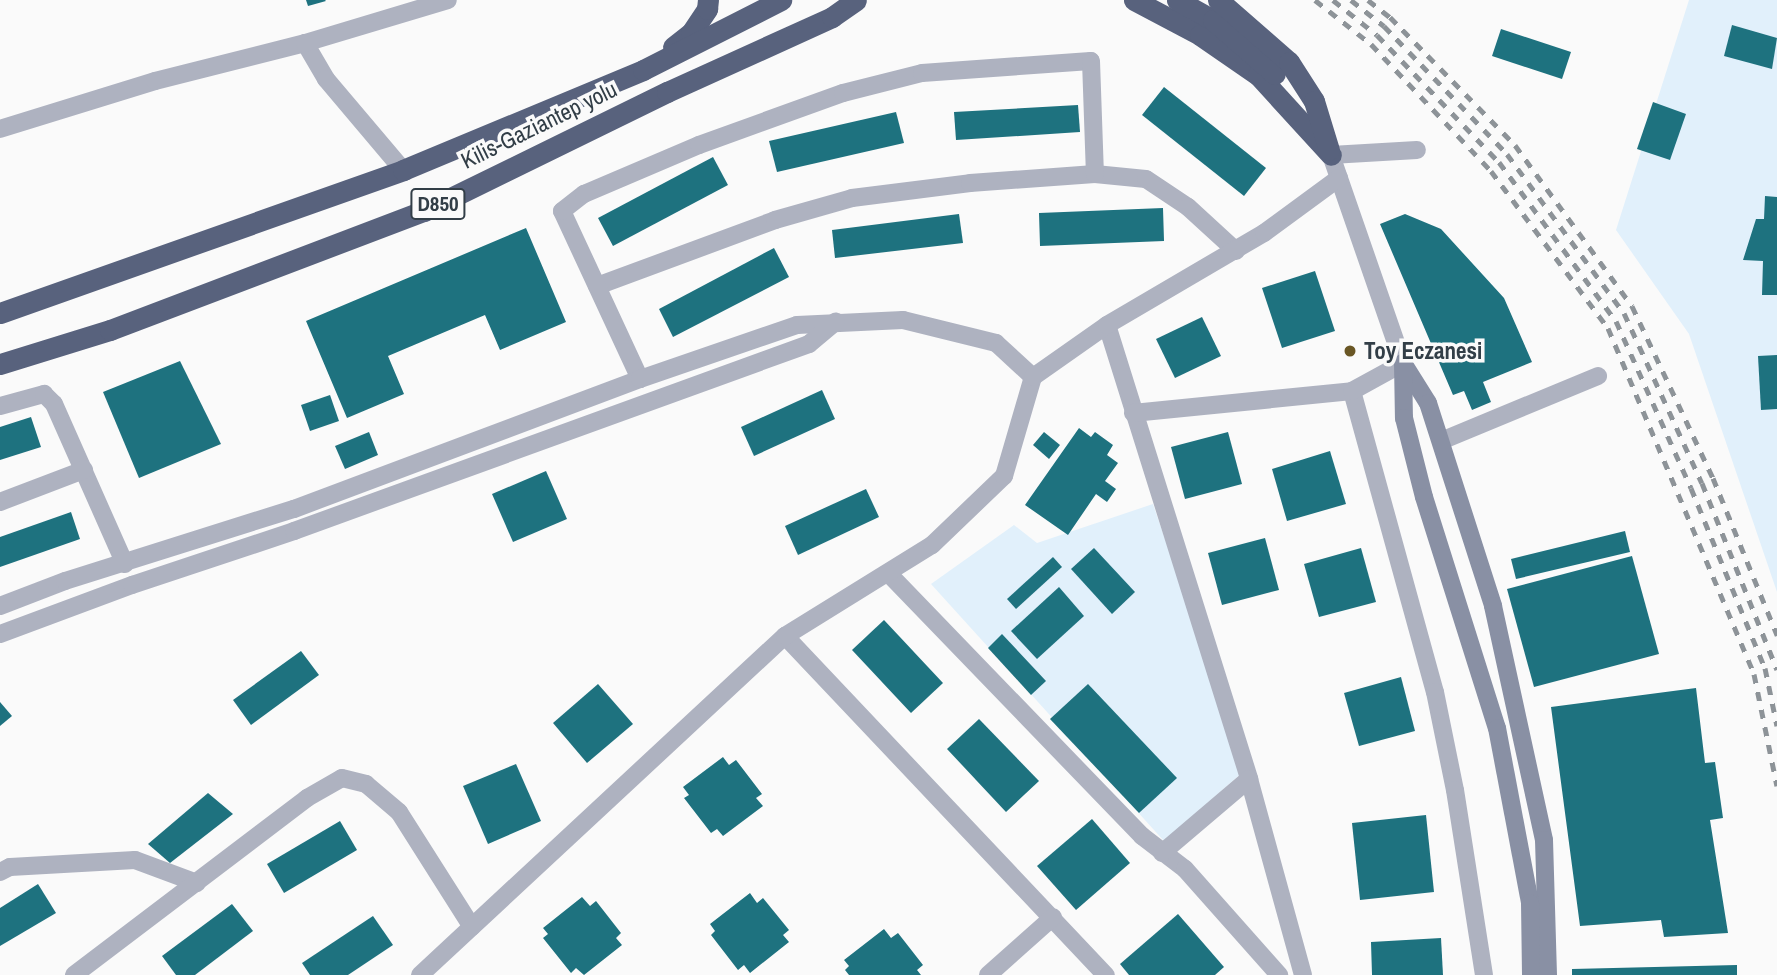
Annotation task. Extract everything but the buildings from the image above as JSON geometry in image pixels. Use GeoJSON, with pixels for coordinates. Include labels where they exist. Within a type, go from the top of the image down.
{"type":"FeatureCollection","features":[{"type":"Feature","properties":{"kind":"highway"},"geometry":{"type":"LineString","coordinates":[[643,70],[691,33],[707,9],[708,0]]}},
{"type":"Feature","properties":{"kind":"highway","name":"Kilis-Gaziantep yolu"},"geometry":{"type":"LineString","coordinates":[[0,313],[403,170],[643,70],[715,36],[781,0]]}},
{"type":"Feature","properties":{"kind":"highway","name":"Kilis-Gaziantep yolu"},"geometry":{"type":"LineString","coordinates":[[0,365],[110,330],[425,211],[667,92],[832,17],[856,0]]}},
{"type":"Feature","properties":{"kind":"highway"},"geometry":{"type":"LineString","coordinates":[[832,17],[864,0]]}},
{"type":"Feature","properties":{"kind":"highway"},"geometry":{"type":"LineString","coordinates":[[1134,0],[1200,35],[1258,75],[1331,155]]}},
{"type":"Feature","properties":{"kind":"highway"},"geometry":{"type":"LineString","coordinates":[[1177,0],[1215,10],[1270,68],[1300,106],[1331,155]]}},
{"type":"Feature","properties":{"kind":"street"},"geometry":{"type":"LineString","coordinates":[[0,129],[155,81],[305,43],[448,0]]}},
{"type":"Feature","properties":{"kind":"street"},"geometry":{"type":"LineString","coordinates":[[305,43],[326,79],[403,170]]}},
{"type":"Feature","properties":{"kind":"street"},"geometry":{"type":"LineString","coordinates":[[640,379],[562,211],[584,194],[699,145],[843,93],[922,73],[1091,61],[1095,174]]}},
{"type":"Feature","properties":{"kind":"street"},"geometry":{"type":"LineString","coordinates":[[1417,150],[1331,155],[1403,363],[1428,403],[1493,606],[1544,841],[1548,975]]}},
{"type":"Feature","properties":{"kind":"street"},"geometry":{"type":"LineString","coordinates":[[597,286],[775,220],[852,198],[970,183],[1095,174],[1146,178],[1188,207],[1236,251]]}},
{"type":"Feature","properties":{"kind":"street"},"geometry":{"type":"LineString","coordinates":[[420,975],[785,636],[932,545],[1004,476],[1033,377],[1107,325],[1236,251],[1339,178]]}},
{"type":"Feature","properties":{"kind":"street"},"geometry":{"type":"LineString","coordinates":[[0,607],[65,581],[294,509],[640,379],[797,325],[836,321],[903,320],[996,343],[1033,377]]}},
{"type":"Feature","properties":{"kind":"street"},"geometry":{"type":"LineString","coordinates":[[0,634],[132,585],[294,531],[809,344],[836,321]]}},
{"type":"Feature","properties":{"kind":"street"},"geometry":{"type":"LineString","coordinates":[[1107,325],[1248,779],[1303,975]]}},
{"type":"Feature","properties":{"kind":"street"},"geometry":{"type":"LineString","coordinates":[[1133,413],[1352,391],[1403,363]]}},
{"type":"Feature","properties":{"kind":"street"},"geometry":{"type":"LineString","coordinates":[[1403,363],[1404,418],[1424,497],[1497,728],[1530,903],[1531,975]]}},
{"type":"Feature","properties":{"kind":"street"},"geometry":{"type":"LineString","coordinates":[[1441,441],[1598,376]]}},
{"type":"Feature","properties":{"kind":"street"},"geometry":{"type":"LineString","coordinates":[[1352,391],[1435,692],[1455,790],[1484,975]]}},
{"type":"Feature","properties":{"kind":"street"},"geometry":{"type":"LineString","coordinates":[[0,406],[44,394],[54,404],[125,564]]}},
{"type":"Feature","properties":{"kind":"street"},"geometry":{"type":"LineString","coordinates":[[0,502],[84,470]]}},
{"type":"Feature","properties":{"kind":"street"},"geometry":{"type":"LineString","coordinates":[[888,573],[1142,836],[1185,869],[1279,975]]}},
{"type":"Feature","properties":{"kind":"street"},"geometry":{"type":"LineString","coordinates":[[785,636],[1106,975]]}},
{"type":"Feature","properties":{"kind":"street"},"geometry":{"type":"LineString","coordinates":[[74,975],[307,798],[342,778],[366,783],[399,812],[472,927]]}},
{"type":"Feature","properties":{"kind":"street"},"geometry":{"type":"LineString","coordinates":[[1162,853],[1248,779]]}},
{"type":"Feature","properties":{"kind":"street"},"geometry":{"type":"LineString","coordinates":[[0,872],[10,867],[135,860],[197,883]]}},
{"type":"Feature","properties":{"kind":"street"},"geometry":{"type":"LineString","coordinates":[[988,975],[1053,917]]}},
{"type":"Feature","properties":{"kind":"shaded area"},"geometry":{"type":"Polygon","coordinates":[[[1689,0],[1777,0],[1777,592],[1689,334],[1616,230],[1689,0]]]}},
{"type":"Feature","properties":{"kind":"shaded area"},"geometry":{"type":"Polygon","coordinates":[[[1153,504],[1244,771],[1164,841],[931,584],[1014,525],[1037,543],[1153,504]]]}},
{"type":"Feature","properties":{"kind":"railway"},"geometry":{"type":"LineString","coordinates":[[1315,0],[1371,44],[1491,171],[1608,328],[1754,674],[1777,786]]}},
{"type":"Feature","properties":{"kind":"railway"},"geometry":{"type":"LineString","coordinates":[[1333,0],[1377,35],[1499,162],[1616,321],[1691,488],[1765,668],[1777,726]]}},
{"type":"Feature","properties":{"kind":"railway"},"geometry":{"type":"LineString","coordinates":[[1351,0],[1384,26],[1507,154],[1624,313],[1702,483],[1777,670]]}},
{"type":"Feature","properties":{"kind":"railway"},"geometry":{"type":"LineString","coordinates":[[1368,0],[1390,17],[1515,145],[1632,306],[1713,478],[1777,635]]}},
{"type":"Feature","properties":{"kind":"place","name":"Toy Eczanesi"},"geometry":{"type":"Point","coordinates":[1350,351]}}]}
